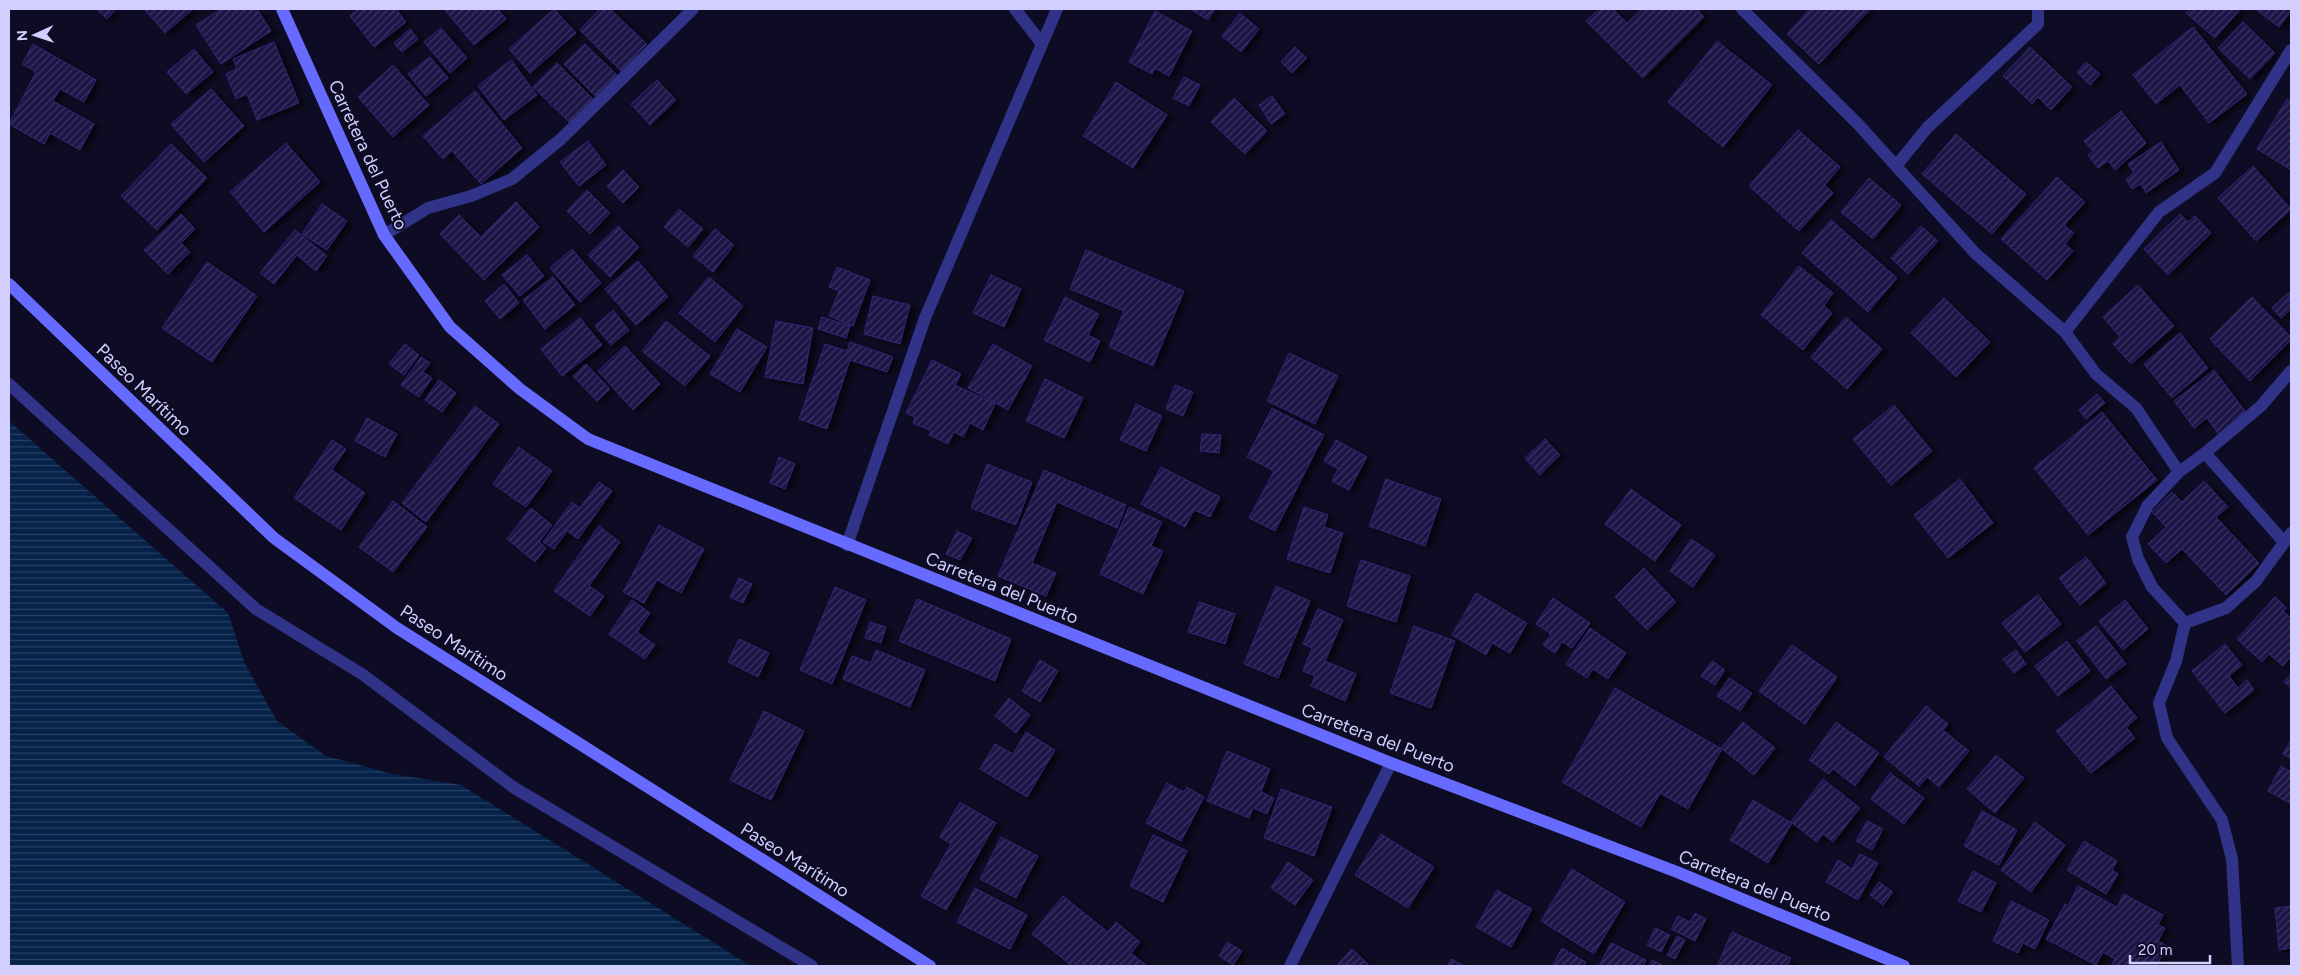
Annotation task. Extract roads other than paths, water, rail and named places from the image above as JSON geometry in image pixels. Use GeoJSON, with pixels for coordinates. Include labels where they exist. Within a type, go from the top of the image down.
{"type":"FeatureCollection","features":[{"type":"Feature","properties":{"kind":"main road","name":"Carretera del Puerto"},"geometry":{"type":"LineString","coordinates":[[282,9],[384,235],[450,327],[520,389],[588,439],[1391,763],[1677,872],[1904,966]]}},
{"type":"Feature","properties":{"kind":"main road","name":"Paseo Marítimo"},"geometry":{"type":"LineString","coordinates":[[9,284],[274,538],[397,628],[930,966]]}},
{"type":"Feature","properties":{"kind":"street"},"geometry":{"type":"LineString","coordinates":[[384,235],[428,208],[471,196],[512,179],[560,139],[694,9]]}},
{"type":"Feature","properties":{"kind":"street"},"geometry":{"type":"LineString","coordinates":[[1015,9],[1042,44]]}},
{"type":"Feature","properties":{"kind":"street"},"geometry":{"type":"LineString","coordinates":[[847,545],[925,318],[1057,9]]}},
{"type":"Feature","properties":{"kind":"street"},"geometry":{"type":"LineString","coordinates":[[1742,9],[1858,124],[1975,253],[2065,332],[2096,374],[2136,408],[2179,472]]}},
{"type":"Feature","properties":{"kind":"street"},"geometry":{"type":"LineString","coordinates":[[1896,166],[1927,128],[2038,24],[2038,9]]}},
{"type":"Feature","properties":{"kind":"street"},"geometry":{"type":"LineString","coordinates":[[2065,332],[2159,212],[2215,173],[2291,50]]}},
{"type":"Feature","properties":{"kind":"street"},"geometry":{"type":"LineString","coordinates":[[2184,623],[2152,587],[2138,559],[2132,537],[2148,505],[2179,472],[2205,453],[2261,406],[2291,371]]}},
{"type":"Feature","properties":{"kind":"street"},"geometry":{"type":"LineString","coordinates":[[9,384],[256,609],[362,674],[513,787],[812,966]]}},
{"type":"Feature","properties":{"kind":"street"},"geometry":{"type":"LineString","coordinates":[[2184,623],[2226,608],[2256,581],[2288,538],[2205,453]]}},
{"type":"Feature","properties":{"kind":"street"},"geometry":{"type":"LineString","coordinates":[[2184,623],[2176,661],[2158,703],[2168,738],[2222,820],[2232,859],[2238,966]]}},
{"type":"Feature","properties":{"kind":"street"},"geometry":{"type":"LineString","coordinates":[[1290,966],[1391,763]]}},
{"type":"Feature","properties":{"kind":"water"},"geometry":{"type":"Polygon","coordinates":[[[9,421],[228,613],[245,664],[277,721],[326,756],[393,774],[461,785],[751,966],[9,966],[9,421]]]}}]}
